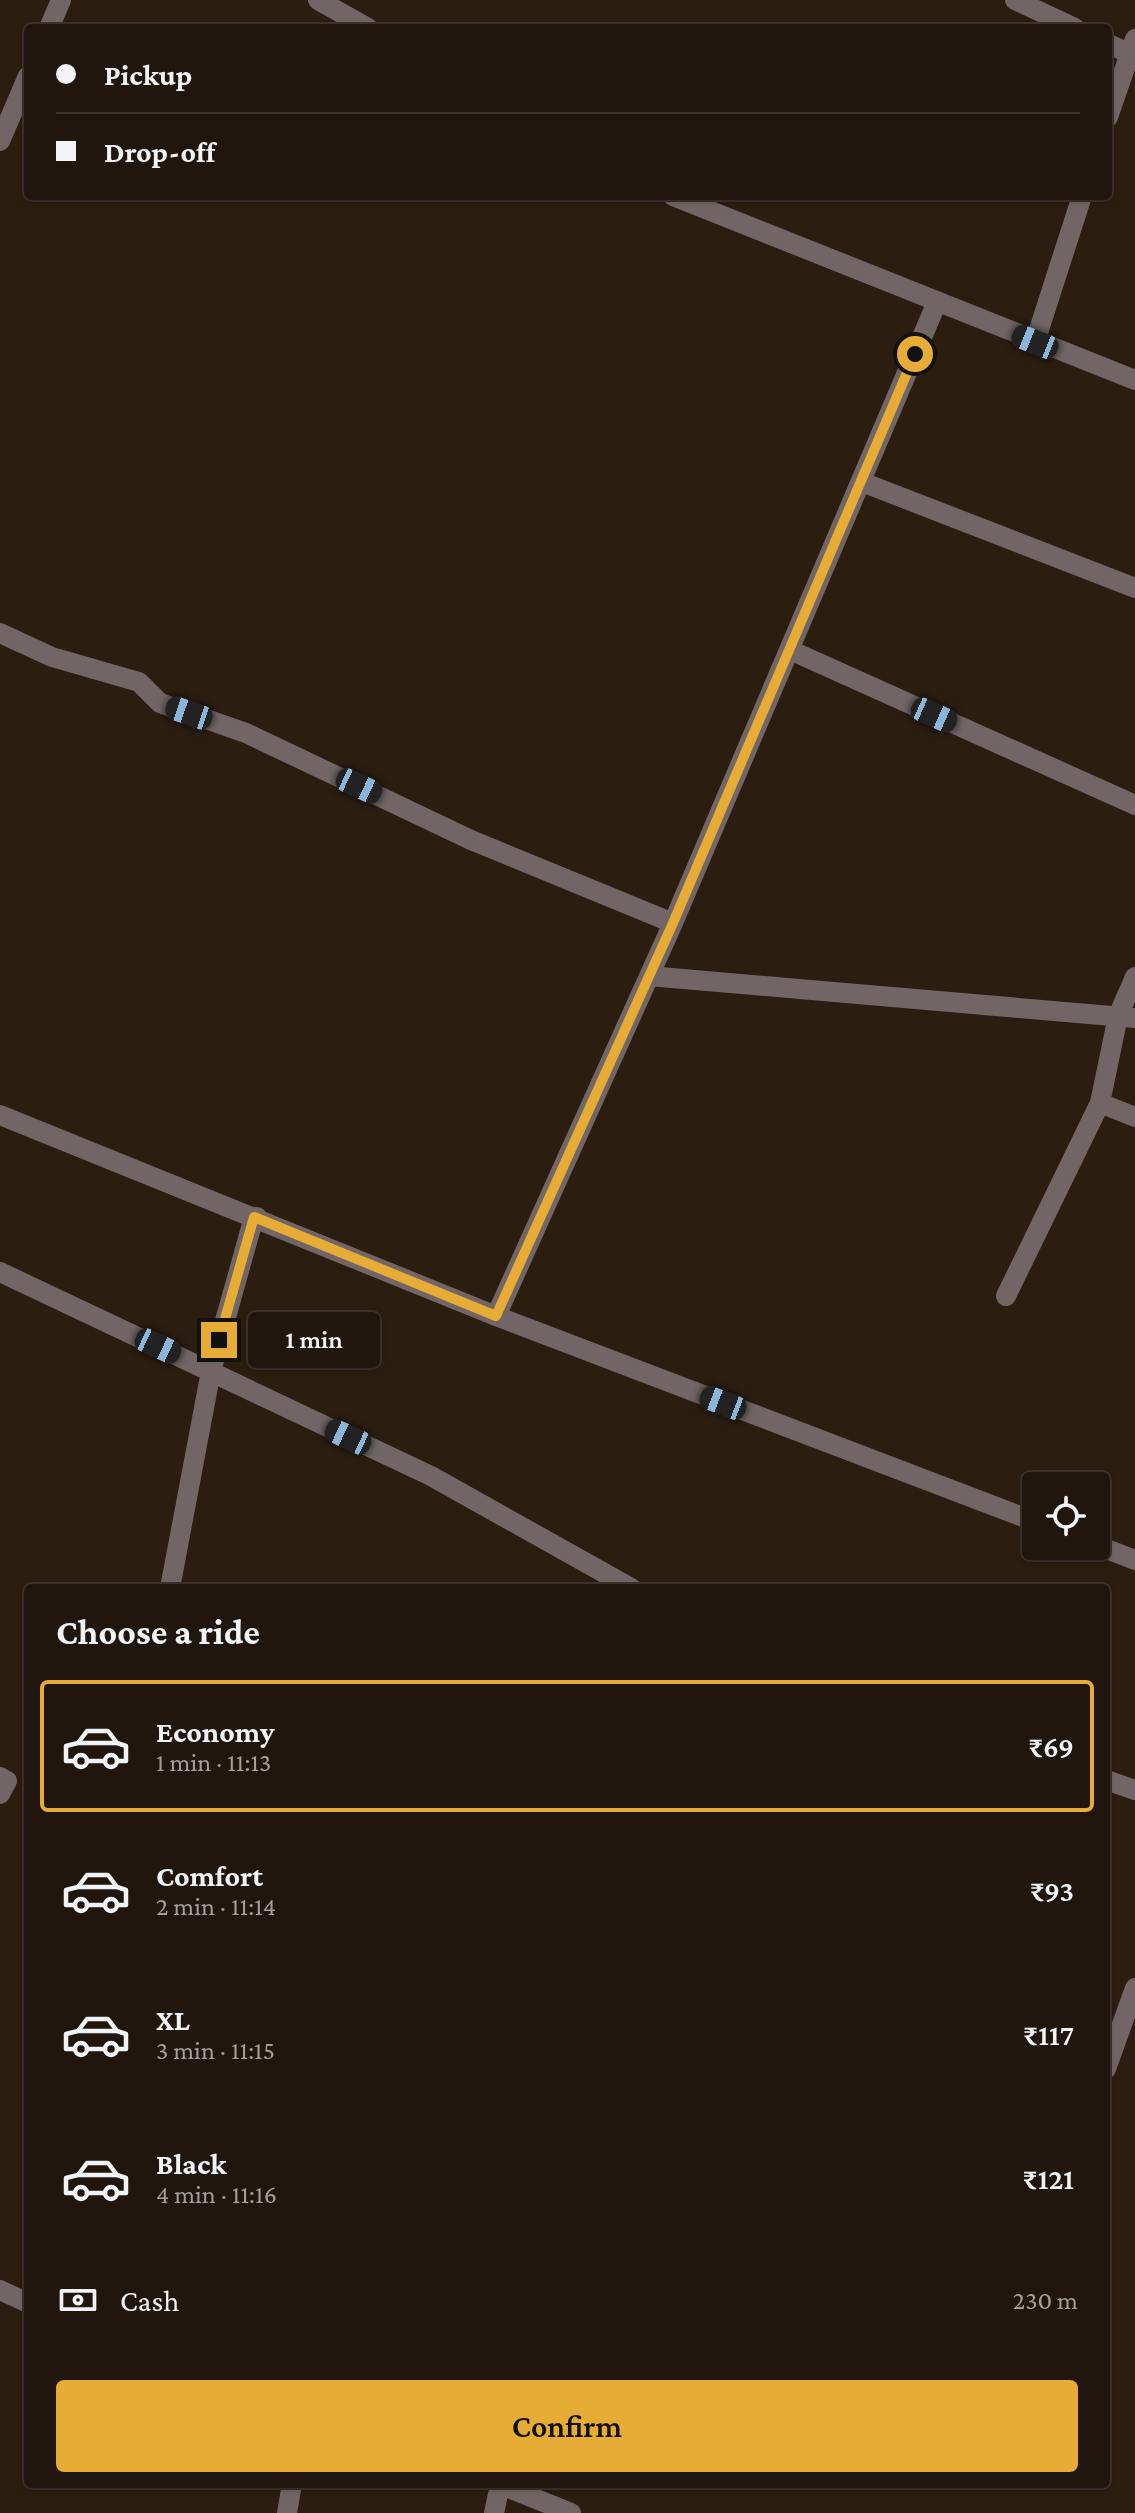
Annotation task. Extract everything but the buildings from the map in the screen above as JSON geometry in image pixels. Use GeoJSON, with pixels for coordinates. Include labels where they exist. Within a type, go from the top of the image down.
{"type":"FeatureCollection","features":[{"type":"Feature","properties":{"kind":"street"},"geometry":{"type":"LineString","coordinates":[[51,24],[61,0]]}},
{"type":"Feature","properties":{"kind":"street"},"geometry":{"type":"LineString","coordinates":[[318,0],[361,24]]}},
{"type":"Feature","properties":{"kind":"street"},"geometry":{"type":"LineString","coordinates":[[1015,0],[1066,24]]}},
{"type":"Feature","properties":{"kind":"street"},"geometry":{"type":"LineString","coordinates":[[1112,44],[1132,46],[1112,105]]}},
{"type":"Feature","properties":{"kind":"street"},"geometry":{"type":"LineString","coordinates":[[0,141],[24,85]]}},
{"type":"Feature","properties":{"kind":"street"},"geometry":{"type":"LineString","coordinates":[[683,200],[1135,380]]}},
{"type":"Feature","properties":{"kind":"street"},"geometry":{"type":"LineString","coordinates":[[1035,342],[1081,200]]}},
{"type":"Feature","properties":{"kind":"street"},"geometry":{"type":"LineString","coordinates":[[496,1316],[673,923],[937,302]]}},
{"type":"Feature","properties":{"kind":"street"},"geometry":{"type":"LineString","coordinates":[[862,482],[1135,588]]}},
{"type":"Feature","properties":{"kind":"street"},"geometry":{"type":"LineString","coordinates":[[0,633],[52,657],[139,682],[160,703],[246,733],[471,840],[673,923]]}},
{"type":"Feature","properties":{"kind":"street"},"geometry":{"type":"LineString","coordinates":[[790,650],[1135,805]]}},
{"type":"Feature","properties":{"kind":"street"},"geometry":{"type":"LineString","coordinates":[[649,976],[1126,1017]]}},
{"type":"Feature","properties":{"kind":"street"},"geometry":{"type":"LineString","coordinates":[[1006,1296],[1100,1103],[1135,977]]}},
{"type":"Feature","properties":{"kind":"street"},"geometry":{"type":"LineString","coordinates":[[1100,1103],[1135,1117]]}},
{"type":"Feature","properties":{"kind":"street"},"geometry":{"type":"LineString","coordinates":[[0,1115],[496,1316],[1022,1517]]}},
{"type":"Feature","properties":{"kind":"street"},"geometry":{"type":"LineString","coordinates":[[171,1584],[211,1371],[256,1217]]}},
{"type":"Feature","properties":{"kind":"street"},"geometry":{"type":"LineString","coordinates":[[0,1272],[431,1476],[624,1584]]}},
{"type":"Feature","properties":{"kind":"street"},"geometry":{"type":"LineString","coordinates":[[1110,1550],[1135,1560]]}},
{"type":"Feature","properties":{"kind":"street"},"geometry":{"type":"LineString","coordinates":[[0,1777],[7,1781],[0,1794]]}},
{"type":"Feature","properties":{"kind":"street"},"geometry":{"type":"LineString","coordinates":[[1110,1781],[1135,1790]]}},
{"type":"Feature","properties":{"kind":"street"},"geometry":{"type":"LineString","coordinates":[[1110,2058],[1135,1988]]}},
{"type":"Feature","properties":{"kind":"street"},"geometry":{"type":"LineString","coordinates":[[0,2290],[24,2301]]}},
{"type":"Feature","properties":{"kind":"street"},"geometry":{"type":"LineString","coordinates":[[287,2513],[291,2488]]}},
{"type":"Feature","properties":{"kind":"street"},"geometry":{"type":"LineString","coordinates":[[494,2513],[498,2488]]}},
{"type":"Feature","properties":{"kind":"street"},"geometry":{"type":"LineString","coordinates":[[509,2488],[571,2513]]}},
{"type":"Feature","properties":{"kind":"route"},"geometry":{"type":"LineString","coordinates":[[219,1340],[254,1217],[496,1316],[673,923],[915,354]]}}]}
